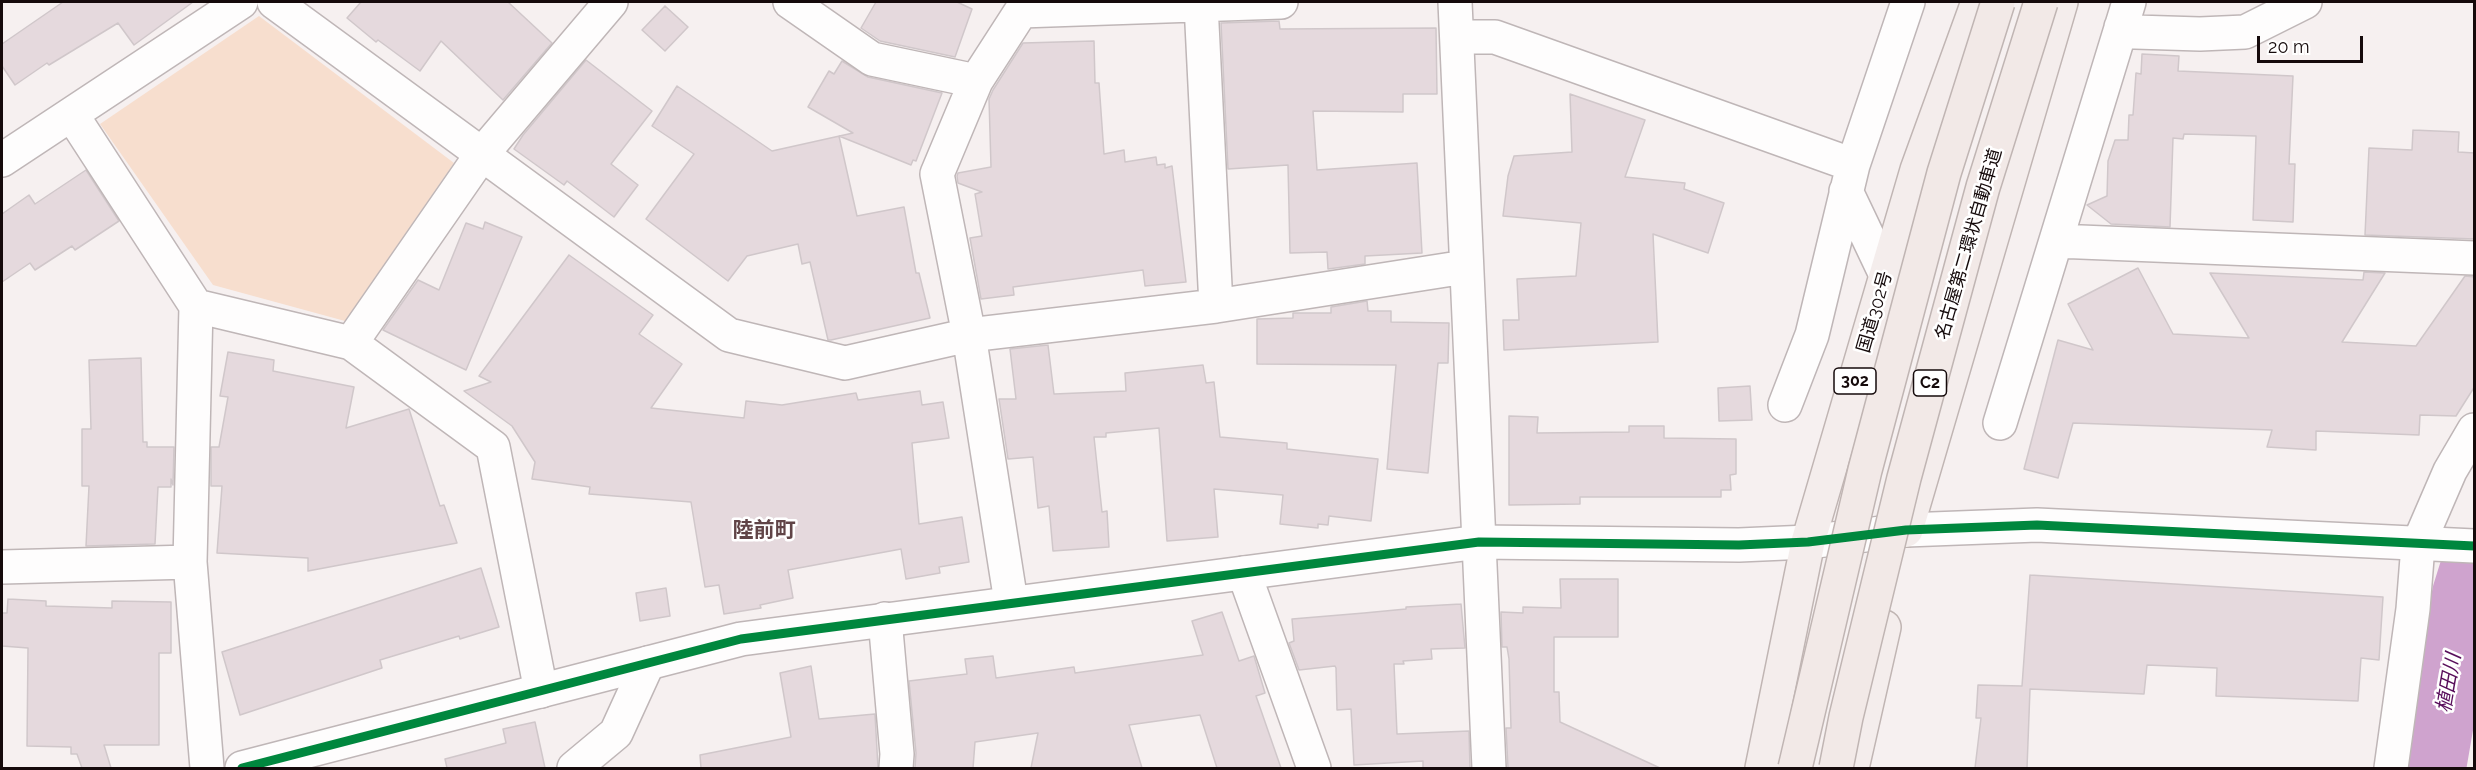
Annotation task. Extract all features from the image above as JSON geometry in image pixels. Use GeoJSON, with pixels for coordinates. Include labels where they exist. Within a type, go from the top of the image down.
{"type":"FeatureCollection","features":[{"type":"Feature","properties":{"kind":"highway","name":"国道302号"},"geometry":{"type":"LineString","coordinates":[[1762,768],[1808,542],[1917,170],[1978,2]]}},
{"type":"Feature","properties":{"kind":"highway","name":"C2"},"geometry":{"type":"LineString","coordinates":[[1795,768],[1864,470],[1944,173],[1998,2]]}},
{"type":"Feature","properties":{"kind":"highway","name":"名古屋第二環状自動車道"},"geometry":{"type":"LineString","coordinates":[[1836,768],[1846,717],[1904,478],[1983,187],[2041,2]]}},
{"type":"Feature","properties":{"kind":"highway"},"geometry":{"type":"LineString","coordinates":[[1852,768],[1906,530],[2061,2]]}},
{"type":"Feature","properties":{"kind":"street"},"geometry":{"type":"LineString","coordinates":[[2,160],[241,2]]}},
{"type":"Feature","properties":{"kind":"street"},"geometry":{"type":"LineString","coordinates":[[274,2],[729,334],[846,363],[969,335],[1216,306],[1465,267]]}},
{"type":"Feature","properties":{"kind":"street"},"geometry":{"type":"LineString","coordinates":[[351,343],[482,154],[610,2]]}},
{"type":"Feature","properties":{"kind":"street"},"geometry":{"type":"LineString","coordinates":[[790,2],[872,58],[976,81]]}},
{"type":"Feature","properties":{"kind":"street"},"geometry":{"type":"LineString","coordinates":[[1011,602],[969,335],[937,174],[976,81],[1024,6],[1281,2]]}},
{"type":"Feature","properties":{"kind":"street"},"geometry":{"type":"LineString","coordinates":[[1455,2],[1489,768]]}},
{"type":"Feature","properties":{"kind":"street"},"geometry":{"type":"LineString","coordinates":[[1785,405],[1812,335],[1849,178],[1908,2]]}},
{"type":"Feature","properties":{"kind":"street"},"geometry":{"type":"LineString","coordinates":[[2000,423],[2125,14],[2146,32],[2200,34],[2245,32],[2305,2]]}},
{"type":"Feature","properties":{"kind":"street"},"geometry":{"type":"LineString","coordinates":[[1201,4],[1216,306]]}},
{"type":"Feature","properties":{"kind":"street"},"geometry":{"type":"LineString","coordinates":[[1457,37],[1495,37],[1849,178],[1886,275]]}},
{"type":"Feature","properties":{"kind":"street"},"geometry":{"type":"LineString","coordinates":[[72,115],[196,306],[190,562],[207,768]]}},
{"type":"Feature","properties":{"kind":"street"},"geometry":{"type":"LineString","coordinates":[[2056,241],[2475,258]]}},
{"type":"Feature","properties":{"kind":"street"},"geometry":{"type":"LineString","coordinates":[[196,306],[351,343],[494,447],[541,691]]}},
{"type":"Feature","properties":{"kind":"street"},"geometry":{"type":"LineString","coordinates":[[2391,768],[2413,609],[2428,545],[2450,471],[2475,430]]}},
{"type":"Feature","properties":{"kind":"street"},"geometry":{"type":"LineString","coordinates":[[242,768],[741,639],[1479,542],[1739,544],[1808,542],[1906,530],[2037,525],[2475,546]]}},
{"type":"Feature","properties":{"kind":"street"},"geometry":{"type":"LineString","coordinates":[[2,567],[190,562]]}},
{"type":"Feature","properties":{"kind":"street"},"geometry":{"type":"LineString","coordinates":[[1244,573],[1314,768]]}},
{"type":"Feature","properties":{"kind":"street"},"geometry":{"type":"LineString","coordinates":[[885,619],[897,754],[896,768]]}},
{"type":"Feature","properties":{"kind":"street"},"geometry":{"type":"LineString","coordinates":[[574,768],[616,733],[648,663]]}},
{"type":"Feature","properties":{"kind":"shaded area"},"geometry":{"type":"Polygon","coordinates":[[[259,16],[454,163],[345,321],[213,285],[100,124],[259,16]]]}},
{"type":"Feature","properties":{"kind":"building"},"geometry":{"type":"Polygon","coordinates":[[[63,2],[193,2],[134,45],[118,23],[49,65],[47,63],[15,85],[2,66],[2,44],[63,2]]]}},
{"type":"Feature","properties":{"kind":"building"},"geometry":{"type":"Polygon","coordinates":[[[361,2],[508,2],[552,43],[503,100],[441,41],[420,71],[378,40],[376,42],[347,18],[361,2]]]}},
{"type":"Feature","properties":{"kind":"building"},"geometry":{"type":"Polygon","coordinates":[[[876,2],[957,2],[972,9],[955,57],[880,41],[861,28],[876,2]]]}},
{"type":"Feature","properties":{"kind":"building"},"geometry":{"type":"Polygon","coordinates":[[[665,6],[688,27],[665,51],[642,30],[665,6]]]}},
{"type":"Feature","properties":{"kind":"building"},"geometry":{"type":"Polygon","coordinates":[[[1279,21],[1280,29],[1436,28],[1437,94],[1403,94],[1403,112],[1313,111],[1317,170],[1417,163],[1422,253],[1365,256],[1365,264],[1328,269],[1327,252],[1290,253],[1288,165],[1228,169],[1221,23],[1279,21]]]}},
{"type":"Feature","properties":{"kind":"building"},"geometry":{"type":"Polygon","coordinates":[[[1094,41],[1095,83],[1099,83],[1104,154],[1124,150],[1125,162],[1156,157],[1157,165],[1165,164],[1165,168],[1172,166],[1186,282],[1145,286],[1143,270],[1013,287],[1014,295],[981,299],[970,238],[982,236],[975,194],[982,192],[958,183],[957,176],[958,173],[991,167],[989,99],[1023,43],[1094,41]]]}},
{"type":"Feature","properties":{"kind":"building"},"geometry":{"type":"Polygon","coordinates":[[[2142,54],[2179,56],[2178,71],[2293,76],[2289,164],[2295,164],[2293,222],[2253,220],[2256,136],[2184,134],[2183,139],[2173,138],[2170,227],[2111,224],[2087,205],[2107,196],[2108,161],[2115,140],[2128,140],[2129,115],[2133,115],[2136,73],[2141,74],[2142,54]]]}},
{"type":"Feature","properties":{"kind":"building"},"geometry":{"type":"Polygon","coordinates":[[[586,60],[652,111],[611,164],[638,185],[614,217],[567,181],[564,185],[514,149],[523,135],[586,60]]]}},
{"type":"Feature","properties":{"kind":"building"},"geometry":{"type":"Polygon","coordinates":[[[842,61],[868,77],[942,93],[916,161],[913,160],[911,165],[839,136],[853,133],[808,107],[829,71],[834,74],[842,61]]]}},
{"type":"Feature","properties":{"kind":"building"},"geometry":{"type":"Polygon","coordinates":[[[677,86],[772,151],[839,136],[857,216],[904,207],[916,273],[919,273],[930,318],[828,340],[810,262],[802,264],[798,244],[747,256],[728,281],[646,219],[694,154],[652,126],[677,86]]]}},
{"type":"Feature","properties":{"kind":"building"},"geometry":{"type":"Polygon","coordinates":[[[1570,94],[1645,120],[1625,177],[1685,183],[1684,189],[1724,203],[1708,253],[1653,234],[1658,342],[1504,350],[1503,320],[1519,320],[1517,279],[1576,276],[1581,223],[1503,216],[1508,176],[1514,156],[1572,152],[1570,94]]]}},
{"type":"Feature","properties":{"kind":"building"},"geometry":{"type":"Polygon","coordinates":[[[2413,130],[2459,132],[2458,152],[2475,153],[2475,239],[2365,235],[2369,148],[2412,150],[2413,130]]]}},
{"type":"Feature","properties":{"kind":"building"},"geometry":{"type":"Polygon","coordinates":[[[86,170],[119,221],[75,250],[72,246],[35,270],[30,263],[2,282],[2,214],[29,195],[35,204],[86,170]]]}},
{"type":"Feature","properties":{"kind":"building"},"geometry":{"type":"Polygon","coordinates":[[[485,222],[522,237],[466,370],[383,330],[418,280],[439,290],[466,223],[483,229],[485,222]]]}},
{"type":"Feature","properties":{"kind":"building"},"geometry":{"type":"Polygon","coordinates":[[[569,255],[653,315],[639,334],[682,364],[651,408],[744,418],[746,401],[782,405],[856,393],[858,400],[920,391],[922,405],[943,402],[949,438],[912,443],[919,524],[962,517],[969,562],[939,567],[940,573],[906,579],[901,549],[788,570],[793,598],[760,605],[761,608],[724,614],[719,585],[705,587],[691,502],[589,494],[590,487],[532,479],[535,462],[512,426],[464,391],[491,382],[479,376],[569,255]]]}},
{"type":"Feature","properties":{"kind":"building"},"geometry":{"type":"Polygon","coordinates":[[[2138,268],[2173,334],[2249,338],[2210,273],[2363,280],[2364,272],[2385,273],[2342,342],[2416,346],[2465,276],[2475,277],[2475,386],[2456,416],[2420,415],[2419,435],[2316,431],[2316,450],[2267,447],[2272,430],[2073,423],[2058,478],[2024,469],[2058,340],[2093,350],[2068,304],[2138,268]]]}},
{"type":"Feature","properties":{"kind":"building"},"geometry":{"type":"Polygon","coordinates":[[[1367,301],[1368,311],[1391,311],[1391,322],[1449,323],[1448,363],[1438,363],[1428,473],[1387,469],[1396,365],[1257,364],[1257,319],[1293,318],[1293,313],[1331,313],[1331,307],[1367,301]]]}},
{"type":"Feature","properties":{"kind":"building"},"geometry":{"type":"Polygon","coordinates":[[[1048,345],[1054,394],[1126,391],[1125,373],[1203,365],[1206,383],[1214,382],[1220,437],[1287,443],[1287,449],[1378,459],[1371,521],[1329,516],[1328,525],[1318,524],[1318,528],[1280,524],[1283,495],[1214,489],[1218,537],[1167,541],[1159,428],[1106,433],[1106,437],[1094,437],[1102,512],[1107,511],[1109,547],[1053,551],[1049,506],[1038,508],[1033,457],[1008,459],[999,399],[1016,399],[1010,349],[1048,345]]]}},
{"type":"Feature","properties":{"kind":"building"},"geometry":{"type":"Polygon","coordinates":[[[228,352],[274,360],[273,371],[354,387],[346,428],[409,409],[440,506],[444,505],[457,543],[308,571],[308,558],[217,553],[222,486],[211,486],[211,447],[219,447],[228,397],[220,396],[228,352]]]}},
{"type":"Feature","properties":{"kind":"building"},"geometry":{"type":"Polygon","coordinates":[[[141,358],[143,442],[147,442],[147,447],[174,447],[173,485],[171,479],[171,487],[158,487],[155,544],[86,546],[89,486],[82,486],[82,429],[91,429],[89,360],[141,358]]]}},
{"type":"Feature","properties":{"kind":"building"},"geometry":{"type":"Polygon","coordinates":[[[1750,386],[1752,420],[1719,421],[1718,388],[1750,386]]]}},
{"type":"Feature","properties":{"kind":"building"},"geometry":{"type":"Polygon","coordinates":[[[1509,416],[1538,417],[1537,433],[1629,432],[1629,426],[1664,426],[1664,438],[1736,439],[1736,474],[1730,475],[1731,490],[1721,490],[1721,497],[1580,497],[1580,504],[1509,505],[1509,416]]]}},
{"type":"Feature","properties":{"kind":"building"},"geometry":{"type":"Polygon","coordinates":[[[481,568],[499,627],[460,639],[459,636],[380,660],[382,668],[240,715],[222,652],[481,568]]]}},
{"type":"Feature","properties":{"kind":"building"},"geometry":{"type":"Polygon","coordinates":[[[2030,575],[2383,597],[2379,660],[2361,658],[2358,701],[2216,696],[2217,668],[2147,665],[2144,694],[2030,689],[2027,768],[1975,768],[1981,718],[1976,718],[1978,685],[2022,686],[2030,575]]]}},
{"type":"Feature","properties":{"kind":"building"},"geometry":{"type":"Polygon","coordinates":[[[1560,579],[1618,579],[1618,637],[1554,637],[1554,692],[1559,692],[1560,722],[1660,768],[1508,768],[1506,728],[1511,728],[1509,659],[1507,647],[1502,647],[1501,612],[1523,613],[1523,607],[1561,608],[1560,579]]]}},
{"type":"Feature","properties":{"kind":"building"},"geometry":{"type":"Polygon","coordinates":[[[666,588],[670,616],[640,621],[636,593],[666,588]]]}},
{"type":"Feature","properties":{"kind":"building"},"geometry":{"type":"Polygon","coordinates":[[[8,599],[46,601],[46,606],[112,608],[112,601],[171,602],[171,653],[159,653],[159,745],[104,745],[111,768],[82,768],[77,754],[71,754],[71,747],[27,746],[28,648],[2,646],[2,613],[7,613],[8,599]]]}},
{"type":"Feature","properties":{"kind":"building"},"geometry":{"type":"Polygon","coordinates":[[[1461,604],[1465,648],[1431,649],[1432,659],[1403,661],[1404,664],[1394,664],[1397,734],[1469,731],[1470,768],[1423,768],[1423,761],[1354,765],[1351,709],[1337,710],[1336,668],[1335,666],[1299,670],[1289,643],[1294,641],[1292,619],[1406,609],[1406,607],[1461,604]]]}},
{"type":"Feature","properties":{"kind":"building"},"geometry":{"type":"Polygon","coordinates":[[[1222,612],[1239,661],[1254,656],[1265,693],[1256,696],[1281,768],[1217,768],[1200,715],[1129,725],[1142,768],[1031,768],[1038,733],[975,742],[973,768],[915,768],[916,753],[909,681],[967,674],[965,659],[993,656],[996,678],[1074,667],[1075,673],[1203,655],[1192,621],[1222,612]]]}},
{"type":"Feature","properties":{"kind":"building"},"geometry":{"type":"Polygon","coordinates":[[[811,666],[819,719],[875,714],[878,768],[701,768],[700,755],[791,737],[780,673],[811,666]]]}},
{"type":"Feature","properties":{"kind":"building"},"geometry":{"type":"Polygon","coordinates":[[[535,722],[545,768],[447,768],[445,759],[506,743],[503,729],[535,722]]]}},
{"type":"Feature","properties":{"kind":"waterway","name":"植田川"},"geometry":{"type":"LineString","coordinates":[[2434,768],[2464,594],[2474,562]]}},
{"type":"Feature","properties":{"kind":"cycle path"},"geometry":{"type":"LineString","coordinates":[[242,768],[741,639],[1479,542],[1739,545],[1808,542],[1906,530],[2037,525],[2474,546]]}},
{"type":"Feature","properties":{"kind":"district","name":"陸前町"},"geometry":{"type":"Point","coordinates":[764,531]}}]}
